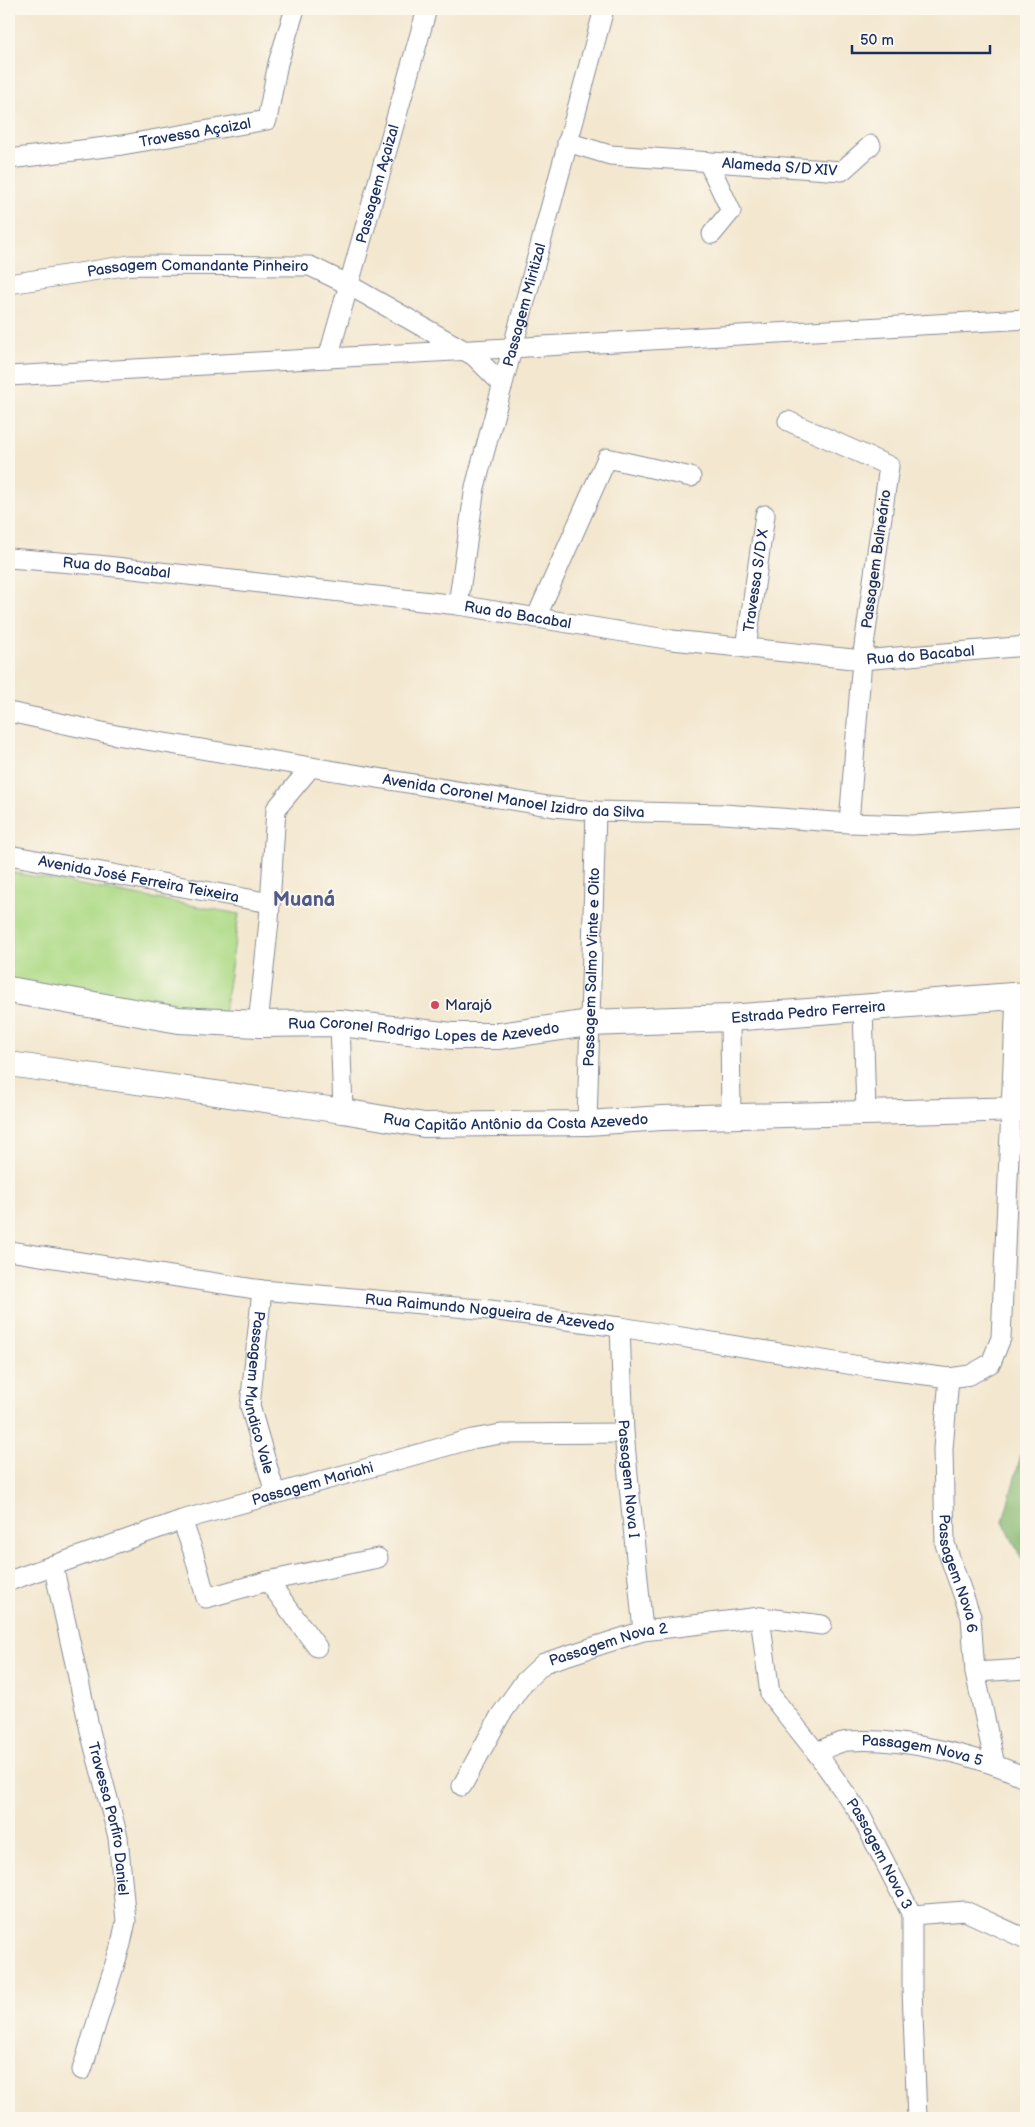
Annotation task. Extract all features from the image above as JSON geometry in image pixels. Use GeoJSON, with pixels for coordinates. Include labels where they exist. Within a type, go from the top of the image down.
{"type":"FeatureCollection","features":[{"type":"Feature","properties":{"kind":"main road","name":"Rua Coronel Rodrigo Lopes de Azevedo"},"geometry":{"type":"LineString","coordinates":[[9,990],[179,1020],[258,1024],[340,1023],[452,1036],[499,1036],[589,1023]]}},
{"type":"Feature","properties":{"kind":"main road","name":"Estrada Pedro Ferreira"},"geometry":{"type":"LineString","coordinates":[[589,1023],[730,1018],[1021,995]]}},
{"type":"Feature","properties":{"kind":"street","name":"Travessa Açaizal"},"geometry":{"type":"LineString","coordinates":[[9,159],[122,145],[266,120],[278,63],[295,9]]}},
{"type":"Feature","properties":{"kind":"street","name":"Passagem Açaizal"},"geometry":{"type":"LineString","coordinates":[[328,358],[347,284],[410,73],[427,9]]}},
{"type":"Feature","properties":{"kind":"street","name":"Passagem Miritizal"},"geometry":{"type":"LineString","coordinates":[[458,605],[475,487],[604,9]]}},
{"type":"Feature","properties":{"kind":"street","name":"Alameda S/D XIV"},"geometry":{"type":"LineString","coordinates":[[567,142],[610,155],[842,171],[871,145]]}},
{"type":"Feature","properties":{"kind":"street","name":"Alameda S/D XIV"},"geometry":{"type":"LineString","coordinates":[[708,162],[731,211],[712,234]]}},
{"type":"Feature","properties":{"kind":"street","name":"Passagem Comandante Pinheiro"},"geometry":{"type":"LineString","coordinates":[[9,284],[130,265],[238,264],[310,266],[347,284],[465,350],[474,356],[503,385]]}},
{"type":"Feature","properties":{"kind":"street"},"geometry":{"type":"LineString","coordinates":[[9,376],[1026,320]]}},
{"type":"Feature","properties":{"kind":"street","name":"Passagem Balneário"},"geometry":{"type":"LineString","coordinates":[[788,421],[889,466],[862,660],[849,823]]}},
{"type":"Feature","properties":{"kind":"street"},"geometry":{"type":"LineString","coordinates":[[536,618],[607,458],[691,477]]}},
{"type":"Feature","properties":{"kind":"street","name":"Travessa S/D X"},"geometry":{"type":"LineString","coordinates":[[746,648],[765,516]]}},
{"type":"Feature","properties":{"kind":"street","name":"Rua do Bacabal"},"geometry":{"type":"LineString","coordinates":[[9,558],[107,566],[458,605],[672,640],[862,660],[1026,646]]}},
{"type":"Feature","properties":{"kind":"street","name":"Avenida Coronel Manoel Izidro da Silva"},"geometry":{"type":"LineString","coordinates":[[9,712],[116,735],[554,807],[596,811],[724,814],[849,823],[912,825],[1026,817]]}},
{"type":"Feature","properties":{"kind":"street"},"geometry":{"type":"LineString","coordinates":[[258,1024],[270,903],[276,809],[311,767]]}},
{"type":"Feature","properties":{"kind":"street","name":"Passagem Salmo Vinte e Oito"},"geometry":{"type":"LineString","coordinates":[[588,1123],[589,1023],[596,811]]}},
{"type":"Feature","properties":{"kind":"street","name":"Avenida José Ferreira Teixeira"},"geometry":{"type":"LineString","coordinates":[[9,855],[270,903]]}},
{"type":"Feature","properties":{"kind":"street"},"geometry":{"type":"LineString","coordinates":[[1018,1110],[1021,995]]}},
{"type":"Feature","properties":{"kind":"street"},"geometry":{"type":"LineString","coordinates":[[863,1007],[866,1113]]}},
{"type":"Feature","properties":{"kind":"street"},"geometry":{"type":"LineString","coordinates":[[730,1018],[731,1117]]}},
{"type":"Feature","properties":{"kind":"street"},"geometry":{"type":"LineString","coordinates":[[340,1023],[343,1111]]}},
{"type":"Feature","properties":{"kind":"street","name":"Rua Capitão Antônio da Costa Azevedo"},"geometry":{"type":"LineString","coordinates":[[9,1064],[343,1111],[424,1125],[588,1123],[731,1117],[1018,1110]]}},
{"type":"Feature","properties":{"kind":"street","name":"Rua Raimundo Nogueira de Azevedo"},"geometry":{"type":"LineString","coordinates":[[9,1251],[262,1290],[490,1310],[620,1327],[854,1365],[950,1378],[970,1376],[991,1363],[1001,1338],[1018,1110]]}},
{"type":"Feature","properties":{"kind":"street","name":"Passagem Mundico Vale"},"geometry":{"type":"LineString","coordinates":[[262,1290],[250,1406],[275,1494]]}},
{"type":"Feature","properties":{"kind":"street","name":"Passagem Nova I"},"geometry":{"type":"LineString","coordinates":[[620,1327],[624,1434],[643,1631]]}},
{"type":"Feature","properties":{"kind":"street","name":"Passagem Nova 6"},"geometry":{"type":"LineString","coordinates":[[950,1378],[943,1449],[945,1544],[971,1617],[975,1672],[995,1765]]}},
{"type":"Feature","properties":{"kind":"street","name":"Passagem Mariahi"},"geometry":{"type":"LineString","coordinates":[[9,1581],[182,1520],[411,1456],[443,1449],[472,1439],[501,1434],[624,1434]]}},
{"type":"Feature","properties":{"kind":"street"},"geometry":{"type":"LineString","coordinates":[[182,1520],[206,1598],[268,1581],[378,1558]]}},
{"type":"Feature","properties":{"kind":"street","name":"Travessa Porfiro Daniel"},"geometry":{"type":"LineString","coordinates":[[53,1564],[91,1735],[118,1837],[126,1921],[121,1944],[82,2070]]}},
{"type":"Feature","properties":{"kind":"street"},"geometry":{"type":"LineString","coordinates":[[268,1581],[316,1647]]}},
{"type":"Feature","properties":{"kind":"street","name":"Passagem Nova 2"},"geometry":{"type":"LineString","coordinates":[[462,1786],[500,1716],[524,1682],[544,1663],[643,1631],[760,1617],[822,1625]]}},
{"type":"Feature","properties":{"kind":"street","name":"Passagem Nova 3"},"geometry":{"type":"LineString","coordinates":[[760,1617],[770,1694],[816,1752],[860,1814],[912,1915],[912,1989],[918,2118]]}},
{"type":"Feature","properties":{"kind":"street"},"geometry":{"type":"LineString","coordinates":[[975,1672],[1026,1669]]}},
{"type":"Feature","properties":{"kind":"street","name":"Passagem Nova 5"},"geometry":{"type":"LineString","coordinates":[[816,1752],[848,1741],[910,1744],[995,1765],[1026,1778]]}},
{"type":"Feature","properties":{"kind":"street"},"geometry":{"type":"LineString","coordinates":[[912,1915],[965,1911],[1026,1939]]}},
{"type":"Feature","properties":{"kind":"green space"},"geometry":{"type":"Polygon","coordinates":[[[9,872],[239,914],[223,1020],[9,991],[9,872]]]}},
{"type":"Feature","properties":{"kind":"green space"},"geometry":{"type":"Polygon","coordinates":[[[1026,1437],[1026,1568],[1003,1521],[1026,1437]]]}},
{"type":"Feature","properties":{"kind":"place","name":"Marajó"},"geometry":{"type":"Point","coordinates":[435,1005]}},
{"type":"Feature","properties":{"kind":"district","name":"Muaná"},"geometry":{"type":"Point","coordinates":[304,899]}}]}
